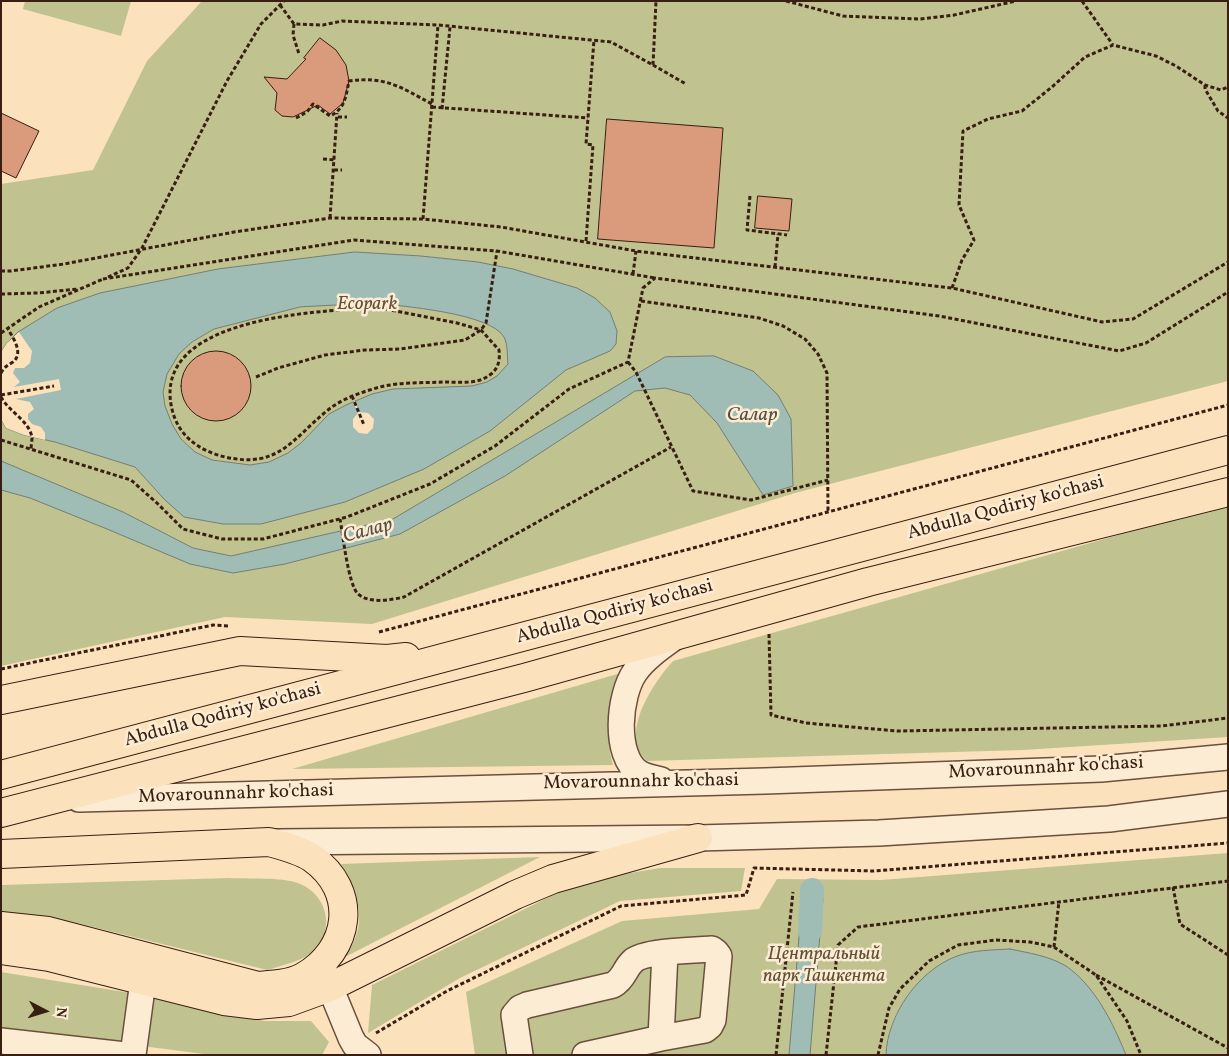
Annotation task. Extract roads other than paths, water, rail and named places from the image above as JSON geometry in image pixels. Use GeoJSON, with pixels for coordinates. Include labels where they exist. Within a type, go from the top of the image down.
{"type":"FeatureCollection","features":[{"type":"Feature","properties":{"kind":"main road","name":"Abdulla Qodiriy ko'chasi"},"geometry":{"type":"LineString","coordinates":[[1,775],[1228,450]]}},
{"type":"Feature","properties":{"kind":"main road","name":"Abdulla Qodiriy ko'chasi"},"geometry":{"type":"LineString","coordinates":[[1,813],[524,678],[868,582],[1228,492]]}},
{"type":"Feature","properties":{"kind":"main road"},"geometry":{"type":"LineString","coordinates":[[1,700],[240,651],[386,659],[465,652]]}},
{"type":"Feature","properties":{"kind":"main road"},"geometry":{"type":"LineString","coordinates":[[1,950],[49,957],[224,1001],[257,1005],[289,1002],[330,987],[515,894],[553,880],[698,838]]}},
{"type":"Feature","properties":{"kind":"main road"},"geometry":{"type":"LineString","coordinates":[[1,854],[270,842],[297,850],[311,857],[323,867],[339,889],[343,901],[344,916],[336,946],[312,970],[301,978],[288,982],[258,986],[48,931],[1,926]]}},
{"type":"Feature","properties":{"kind":"street"},"geometry":{"type":"LineString","coordinates":[[671,782],[640,774],[633,767],[624,744],[621,719],[624,694],[636,671],[647,658],[678,634]]}},
{"type":"Feature","properties":{"kind":"street","name":"Movarounnahr ko'chasi"},"geometry":{"type":"LineString","coordinates":[[54,800],[1102,770],[1228,757]]}},
{"type":"Feature","properties":{"kind":"street"},"geometry":{"type":"LineString","coordinates":[[270,842],[698,838],[879,833],[1109,819],[1228,804]]}},
{"type":"Feature","properties":{"kind":"street"},"geometry":{"type":"LineString","coordinates":[[520,1055],[514,1015],[520,1008],[613,985],[620,981],[633,961],[638,958],[665,953],[712,949],[716,952],[719,956],[713,1020],[710,1026],[704,1030],[590,1054]]}},
{"type":"Feature","properties":{"kind":"street"},"geometry":{"type":"LineString","coordinates":[[661,1038],[665,953]]}},
{"type":"Feature","properties":{"kind":"street"},"geometry":{"type":"LineString","coordinates":[[134,1055],[143,981]]}},
{"type":"Feature","properties":{"kind":"street"},"geometry":{"type":"LineString","coordinates":[[330,987],[351,1038],[362,1050]]}},
{"type":"Feature","properties":{"kind":"street"},"geometry":{"type":"LineString","coordinates":[[1,1041],[126,1055]]}},
{"type":"Feature","properties":{"kind":"water"},"geometry":{"type":"Polygon","coordinates":[[[355,252],[478,262],[513,269],[577,288],[595,298],[610,312],[617,331],[616,344],[610,351],[566,370],[490,431],[424,469],[345,502],[261,524],[223,524],[184,517],[164,499],[135,467],[6,428],[1,419],[1,352],[18,332],[57,308],[100,293],[218,269],[355,252]],[[374,303],[300,307],[214,329],[192,342],[179,354],[167,374],[163,392],[165,406],[172,424],[181,439],[195,452],[212,460],[250,465],[269,462],[288,453],[301,443],[329,414],[372,394],[393,389],[472,386],[487,382],[497,376],[508,364],[507,347],[504,337],[496,329],[482,322],[444,312],[374,303]]]}},
{"type":"Feature","properties":{"kind":"water","name":"Салар"},"geometry":{"type":"Polygon","coordinates":[[[714,356],[753,371],[778,395],[791,419],[793,486],[763,495],[717,423],[690,395],[665,388],[635,391],[505,476],[400,534],[285,564],[233,573],[190,564],[30,498],[1,490],[1,461],[123,512],[193,548],[231,556],[393,519],[665,357],[714,356]]]}},
{"type":"Feature","properties":{"kind":"water"},"geometry":{"type":"Polygon","coordinates":[[[823,898],[810,1055],[789,1055],[802,902],[823,898]]]}},
{"type":"Feature","properties":{"kind":"water"},"geometry":{"type":"Polygon","coordinates":[[[1010,949],[1053,960],[1066,966],[1076,974],[1102,1006],[1126,1055],[886,1055],[892,1025],[899,1010],[918,983],[930,972],[943,963],[963,954],[1010,949]]]}},
{"type":"Feature","properties":{"kind":"waterway","name":"Салар"},"geometry":{"type":"LineString","coordinates":[[810,931],[812,890]]}},
{"type":"Feature","properties":{"kind":"park label","name":"Ecopark"},"geometry":{"type":"Point","coordinates":[367,306]}},
{"type":"Feature","properties":{"kind":"park label","name":"Центральный парк Ташкента"},"geometry":{"type":"Point","coordinates":[824,967]}}]}
